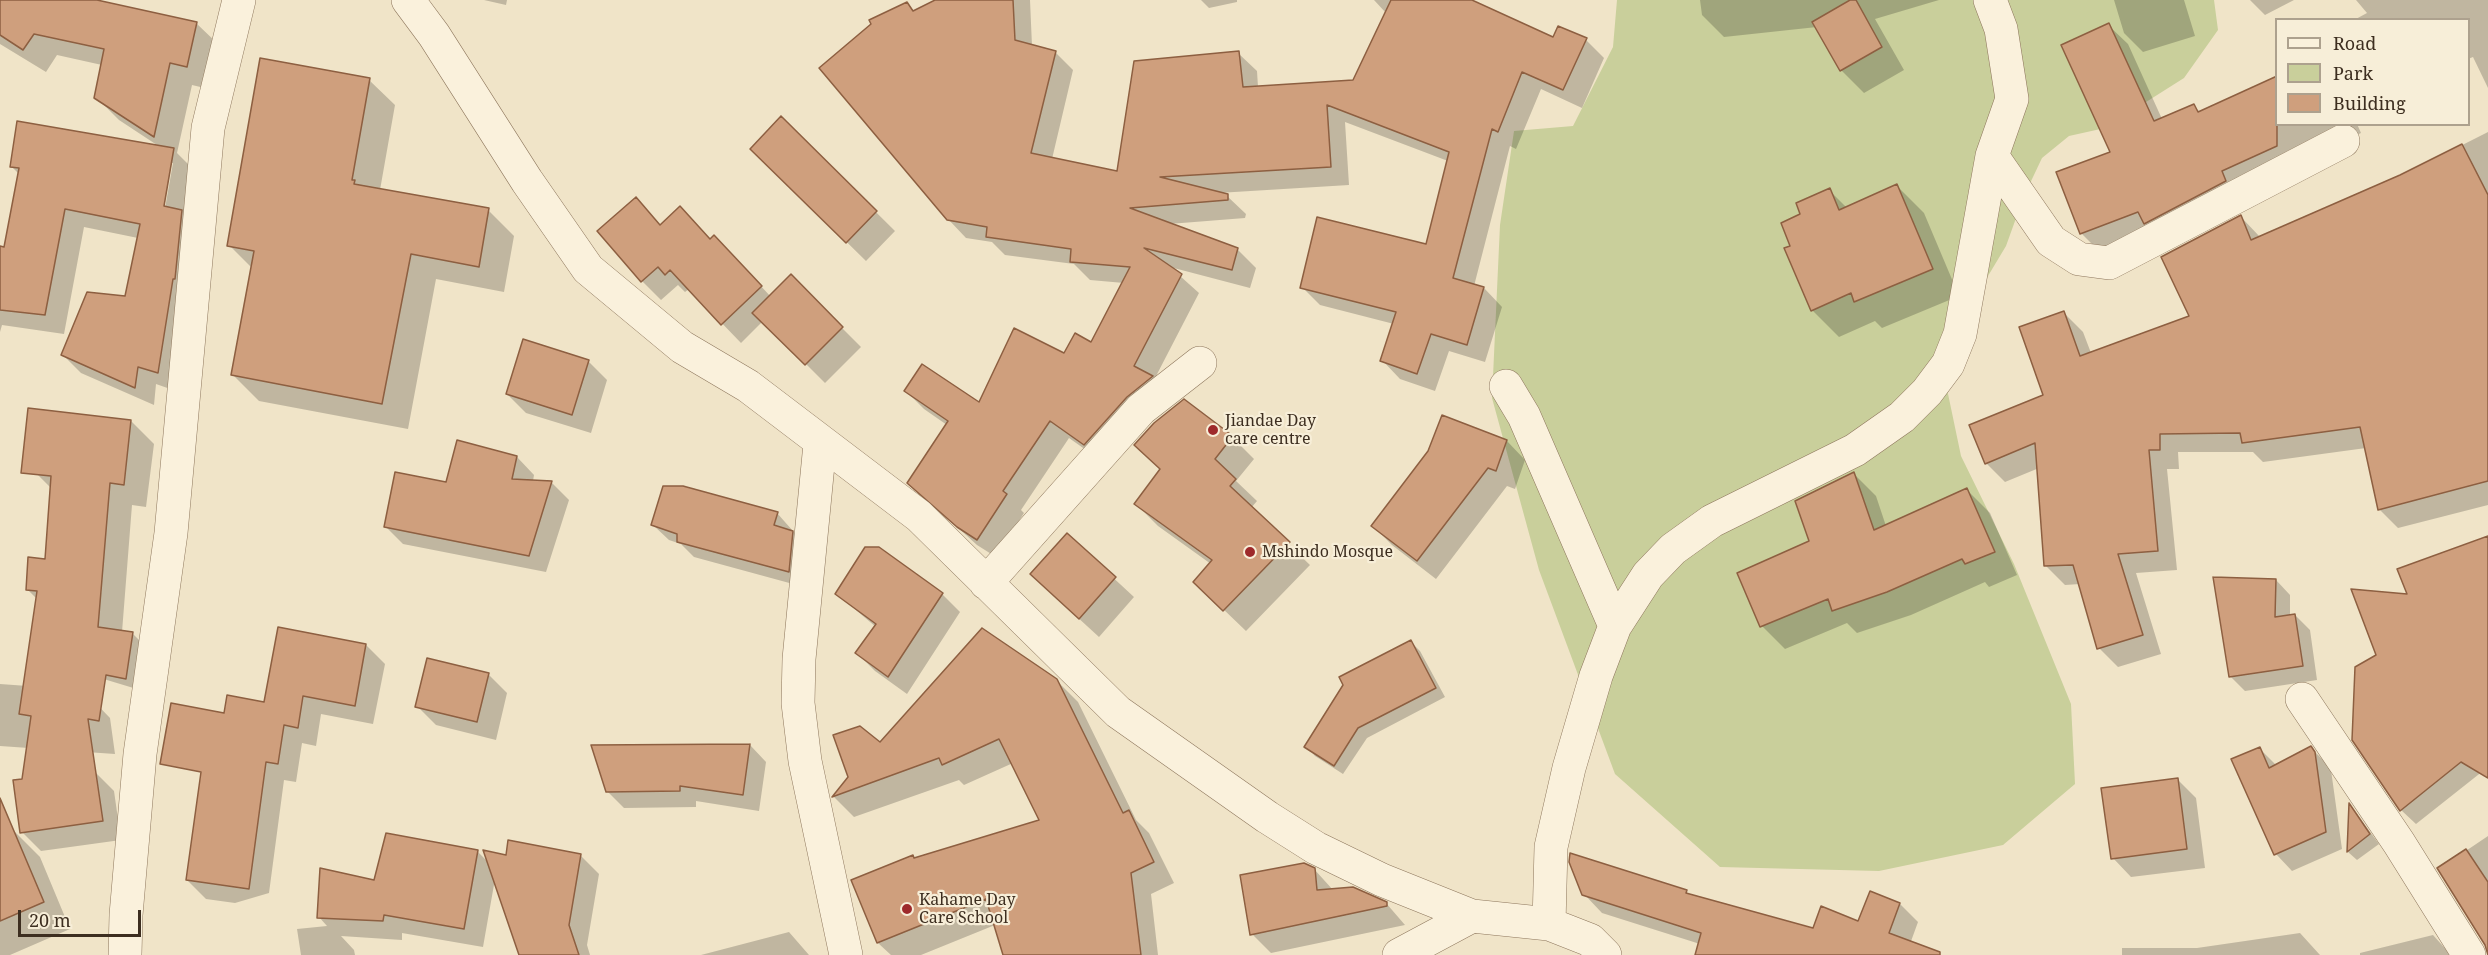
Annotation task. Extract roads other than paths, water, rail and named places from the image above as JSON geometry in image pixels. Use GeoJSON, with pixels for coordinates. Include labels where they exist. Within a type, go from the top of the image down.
{"type":"FeatureCollection","features":[{"type":"Feature","properties":{"kind":"street"},"geometry":{"type":"LineString","coordinates":[[125,955],[126,915],[141,754],[171,533],[208,128],[239,0]]}},
{"type":"Feature","properties":{"kind":"street"},"geometry":{"type":"LineString","coordinates":[[408,0],[434,35],[527,181],[588,269],[682,347],[748,386],[820,444],[919,516],[1118,712],[1267,817],[1316,848],[1382,880],[1472,916],[1549,924],[1590,940],[1605,955]]}},
{"type":"Feature","properties":{"kind":"street"},"geometry":{"type":"LineString","coordinates":[[1549,924],[1551,847],[1575,748],[1596,676],[1615,626],[1648,575],[1673,549],[1712,521],[1855,450],[1902,417],[1927,392],[1948,364],[1960,334],[1992,156],[2012,99],[2001,29],[1990,0]]}},
{"type":"Feature","properties":{"kind":"street"},"geometry":{"type":"LineString","coordinates":[[1992,156],[2051,241],[2079,259],[2109,263],[2343,141]]}},
{"type":"Feature","properties":{"kind":"street"},"geometry":{"type":"LineString","coordinates":[[986,583],[1141,409],[1200,363]]}},
{"type":"Feature","properties":{"kind":"street"},"geometry":{"type":"LineString","coordinates":[[1506,386],[1524,416],[1615,626]]}},
{"type":"Feature","properties":{"kind":"street"},"geometry":{"type":"LineString","coordinates":[[820,444],[801,637],[798,703],[805,761],[846,955]]}},
{"type":"Feature","properties":{"kind":"street"},"geometry":{"type":"LineString","coordinates":[[2302,699],[2399,843],[2469,955]]}},
{"type":"Feature","properties":{"kind":"street"},"geometry":{"type":"LineString","coordinates":[[1399,955],[1472,916]]}},
{"type":"Feature","properties":{"kind":"place","name":"Jiandae Day care centre"},"geometry":{"type":"Point","coordinates":[1213,430]}},
{"type":"Feature","properties":{"kind":"place","name":"Mshindo Mosque"},"geometry":{"type":"Point","coordinates":[1250,552]}},
{"type":"Feature","properties":{"kind":"place","name":"Kahame Day Care School"},"geometry":{"type":"Point","coordinates":[907,909]}}]}
